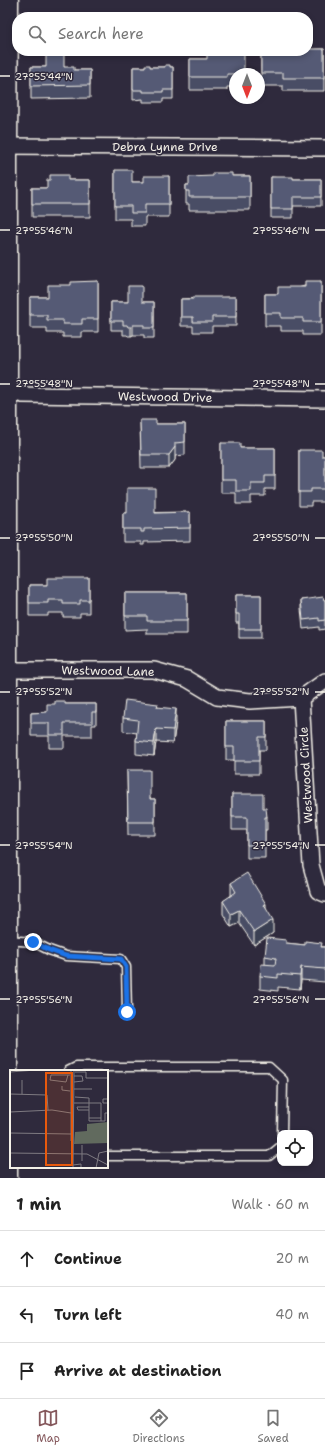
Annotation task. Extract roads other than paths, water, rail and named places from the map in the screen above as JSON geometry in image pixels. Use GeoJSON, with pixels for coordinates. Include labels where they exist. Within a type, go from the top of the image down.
{"type":"FeatureCollection","features":[{"type":"Feature","properties":{"kind":"main road"},"geometry":{"type":"LineString","coordinates":[[6,1178],[9,1156],[6,940],[3,868],[3,146],[7,0]]}},
{"type":"Feature","properties":{"kind":"street","name":"Debra Lynne Drive"},"geometry":{"type":"LineString","coordinates":[[3,146],[325,148]]}},
{"type":"Feature","properties":{"kind":"street","name":"Westwood Drive"},"geometry":{"type":"LineString","coordinates":[[3,390],[22,395],[325,399]]}},
{"type":"Feature","properties":{"kind":"street","name":"Westwood Lane"},"geometry":{"type":"LineString","coordinates":[[3,670],[154,670],[187,678],[217,696],[250,701],[301,698]]}},
{"type":"Feature","properties":{"kind":"street"},"geometry":{"type":"LineString","coordinates":[[301,698],[325,681]]}},
{"type":"Feature","properties":{"kind":"street","name":"Westwood Circle"},"geometry":{"type":"LineString","coordinates":[[301,698],[311,865],[318,891],[325,894]]}},
{"type":"Feature","properties":{"kind":"lane"},"geometry":{"type":"LineString","coordinates":[[6,940],[33,942],[66,956],[121,959],[126,967],[127,1012]]}},
{"type":"Feature","properties":{"kind":"lane"},"geometry":{"type":"LineString","coordinates":[[70,1070],[76,1067],[97,1069],[269,1067],[283,1080],[282,1130]]}},
{"type":"Feature","properties":{"kind":"lane"},"geometry":{"type":"LineString","coordinates":[[108,1156],[269,1156],[277,1149]]}}]}
